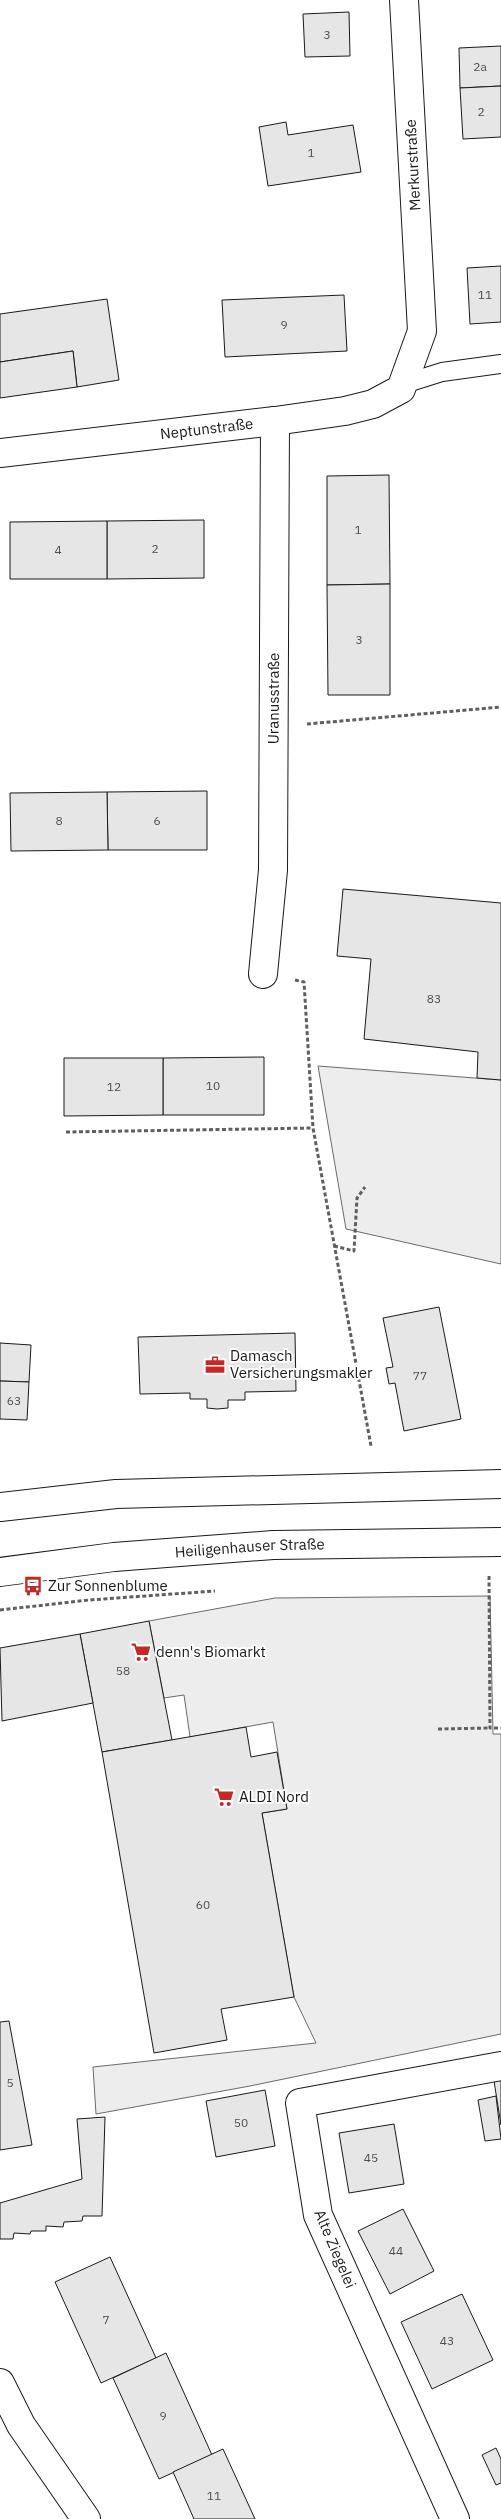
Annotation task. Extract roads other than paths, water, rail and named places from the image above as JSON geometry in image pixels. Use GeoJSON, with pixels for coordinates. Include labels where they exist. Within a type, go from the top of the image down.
{"type":"FeatureCollection","features":[{"type":"Feature","properties":{"kind":"street","name":"Merkurstraße"},"geometry":{"type":"LineString","coordinates":[[404,0],[422,330],[404,384]]}},
{"type":"Feature","properties":{"kind":"street","name":"Neptunstraße"},"geometry":{"type":"LineString","coordinates":[[0,453],[275,422],[374,404],[401,389],[404,384]]}},
{"type":"Feature","properties":{"kind":"street","name":"Uranusstraße"},"geometry":{"type":"LineString","coordinates":[[263,974],[273,870],[275,422]]}},
{"type":"Feature","properties":{"kind":"street"},"geometry":{"type":"LineString","coordinates":[[0,1507],[116,1494],[501,1484]]}},
{"type":"Feature","properties":{"kind":"street","name":"Heiligenhauser Straße"},"geometry":{"type":"LineString","coordinates":[[0,1572],[114,1558],[273,1544],[501,1542]]}},
{"type":"Feature","properties":{"kind":"street","name":"Alte Ziegelei"},"geometry":{"type":"LineString","coordinates":[[455,2519],[318,2215],[300,2103],[501,2066]]}},
{"type":"Feature","properties":{"kind":"street"},"geometry":{"type":"LineString","coordinates":[[0,2383],[21,2426],[86,2519]]}},
{"type":"Feature","properties":{"kind":"lane","name":"Neptunstraße"},"geometry":{"type":"LineString","coordinates":[[404,384],[442,372],[501,364]]}},
{"type":"Feature","properties":{"kind":"place","name":"Damasch Versicherungsmakler"},"geometry":{"type":"Point","coordinates":[215,1365]}},
{"type":"Feature","properties":{"kind":"place","name":"Zur Sonnenblume"},"geometry":{"type":"Point","coordinates":[33,1586]}},
{"type":"Feature","properties":{"kind":"place","name":"denn's Biomarkt"},"geometry":{"type":"Point","coordinates":[141,1652]}},
{"type":"Feature","properties":{"kind":"place","name":"ALDI Nord"},"geometry":{"type":"Point","coordinates":[224,1797]}}]}
